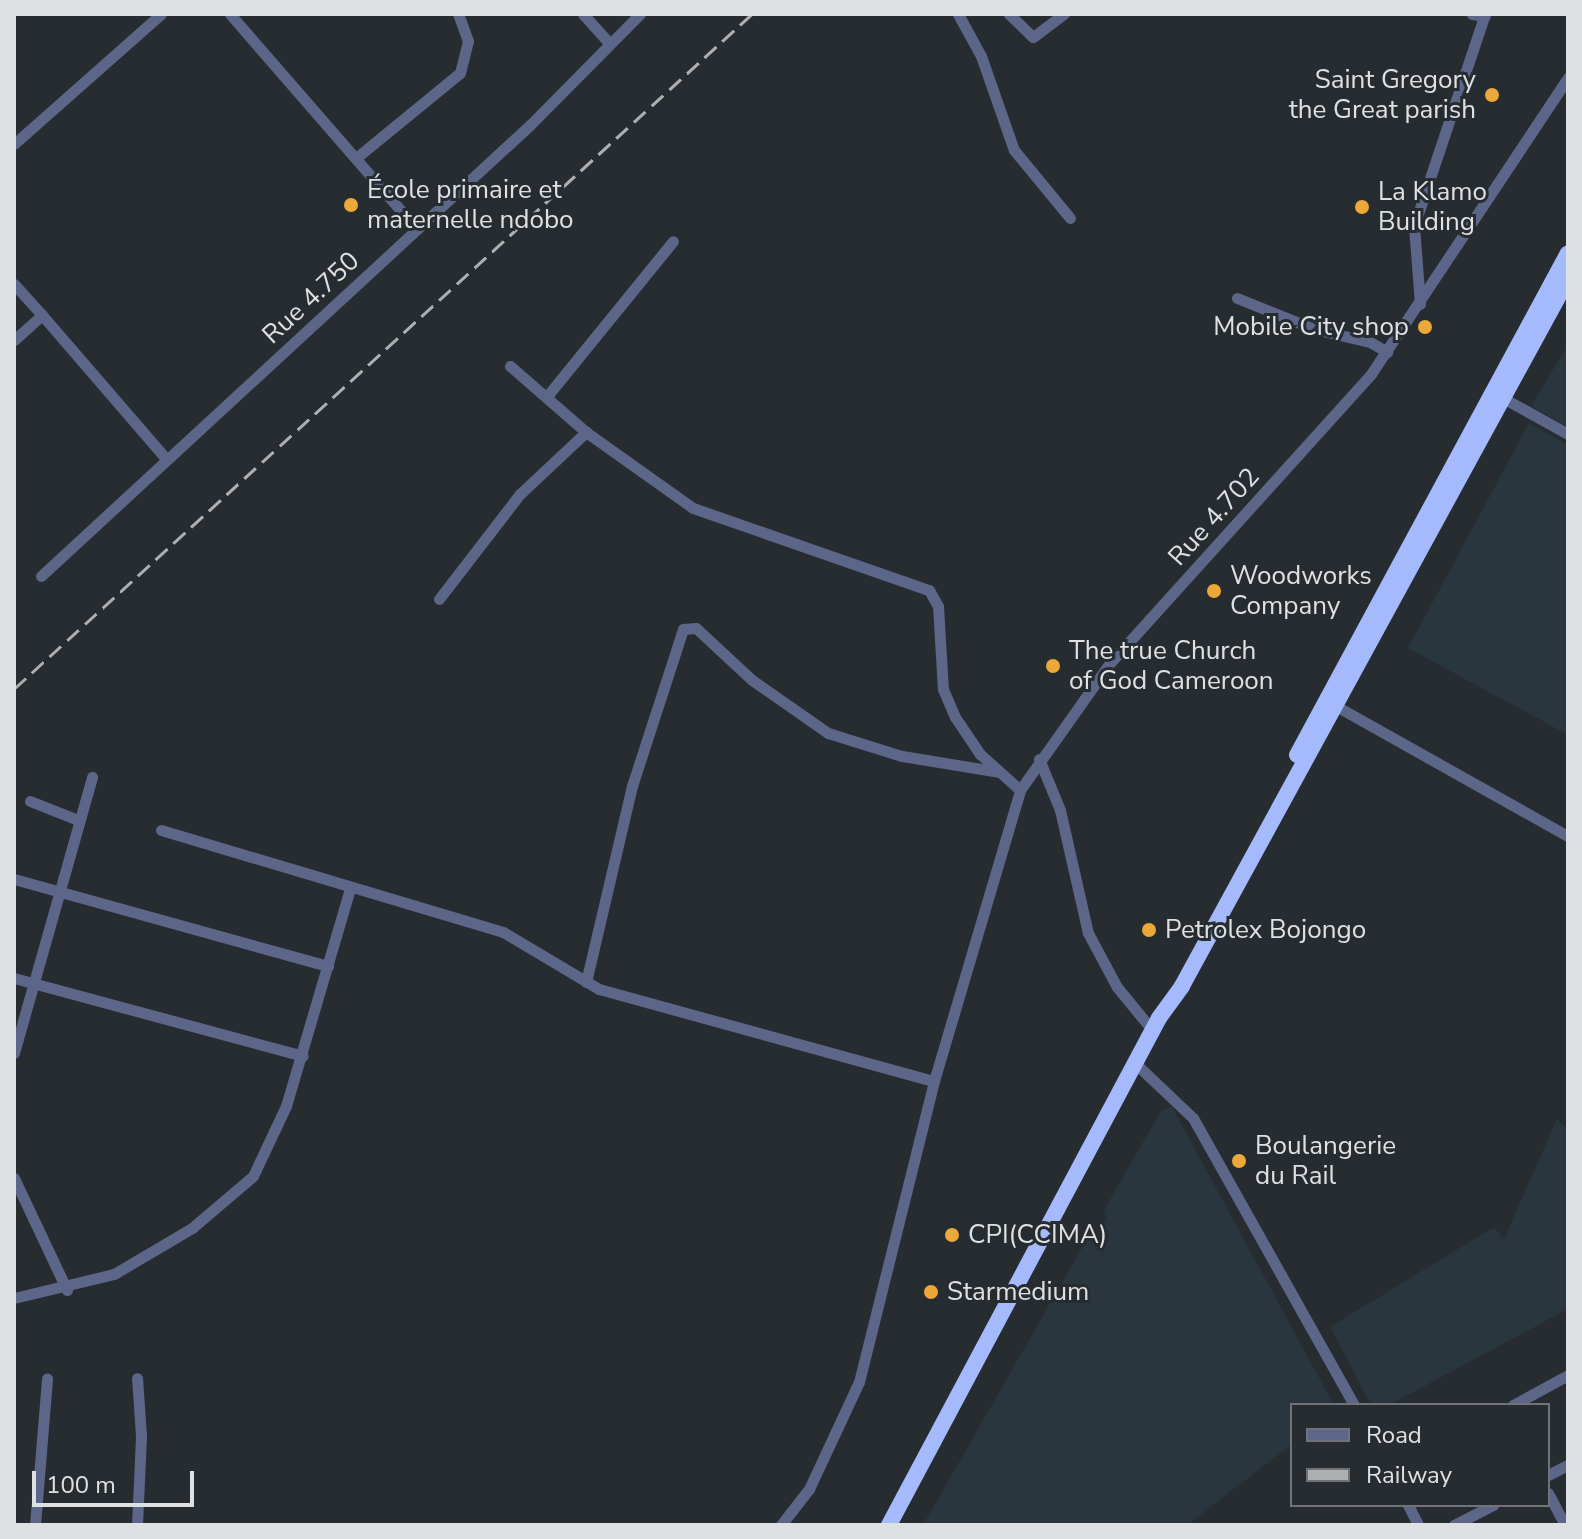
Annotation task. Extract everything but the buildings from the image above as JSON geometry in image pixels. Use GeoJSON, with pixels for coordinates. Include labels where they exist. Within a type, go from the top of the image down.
{"type":"FeatureCollection","features":[{"type":"Feature","properties":{"kind":"highway"},"geometry":{"type":"LineString","coordinates":[[889,1525],[1156,1025],[1336,706],[1377,617],[1568,253]]}},
{"type":"Feature","properties":{"kind":"highway"},"geometry":{"type":"LineString","coordinates":[[1156,1025],[1176,973],[1568,279]]}},
{"type":"Feature","properties":{"kind":"street"},"geometry":{"type":"LineString","coordinates":[[14,144],[161,14]]}},
{"type":"Feature","properties":{"kind":"street"},"geometry":{"type":"LineString","coordinates":[[230,14],[416,228]]}},
{"type":"Feature","properties":{"kind":"street"},"geometry":{"type":"LineString","coordinates":[[356,158],[460,73],[468,41],[458,14]]}},
{"type":"Feature","properties":{"kind":"street"},"geometry":{"type":"LineString","coordinates":[[583,14],[609,43]]}},
{"type":"Feature","properties":{"kind":"street","name":"Rue 4.750"},"geometry":{"type":"LineString","coordinates":[[41,576],[530,125],[640,14]]}},
{"type":"Feature","properties":{"kind":"street"},"geometry":{"type":"LineString","coordinates":[[958,14],[981,56],[1014,150],[1070,218]]}},
{"type":"Feature","properties":{"kind":"street"},"geometry":{"type":"LineString","coordinates":[[1009,14],[1033,37],[1064,14]]}},
{"type":"Feature","properties":{"kind":"street"},"geometry":{"type":"LineString","coordinates":[[1421,305],[1414,226],[1485,15],[1472,14]]}},
{"type":"Feature","properties":{"kind":"street","name":"Rue 4.702"},"geometry":{"type":"LineString","coordinates":[[781,1525],[809,1489],[859,1382],[934,1081],[1020,790],[1039,759],[1110,663],[1387,352],[1421,305],[1568,78]]}},
{"type":"Feature","properties":{"kind":"street"},"geometry":{"type":"LineString","coordinates":[[548,395],[673,241]]}},
{"type":"Feature","properties":{"kind":"street"},"geometry":{"type":"LineString","coordinates":[[14,284],[167,460]]}},
{"type":"Feature","properties":{"kind":"street"},"geometry":{"type":"LineString","coordinates":[[1237,298],[1314,329],[1370,342],[1387,352]]}},
{"type":"Feature","properties":{"kind":"street"},"geometry":{"type":"LineString","coordinates":[[14,340],[42,315]]}},
{"type":"Feature","properties":{"kind":"street"},"geometry":{"type":"LineString","coordinates":[[510,366],[548,395],[586,432],[693,508],[929,590],[938,606],[943,689],[980,754],[1020,790]]}},
{"type":"Feature","properties":{"kind":"street"},"geometry":{"type":"LineString","coordinates":[[1503,398],[1568,434]]}},
{"type":"Feature","properties":{"kind":"street"},"geometry":{"type":"LineString","coordinates":[[439,599],[520,494],[586,432]]}},
{"type":"Feature","properties":{"kind":"street"},"geometry":{"type":"LineString","coordinates":[[586,982],[632,786],[683,629],[696,628],[752,680],[828,733],[902,756],[1000,772]]}},
{"type":"Feature","properties":{"kind":"street"},"geometry":{"type":"LineString","coordinates":[[1336,706],[1568,836]]}},
{"type":"Feature","properties":{"kind":"street"},"geometry":{"type":"LineString","coordinates":[[1039,759],[1060,810],[1088,933],[1117,987],[1156,1025]]}},
{"type":"Feature","properties":{"kind":"street"},"geometry":{"type":"LineString","coordinates":[[14,1053],[37,985],[78,820],[92,777]]}},
{"type":"Feature","properties":{"kind":"street"},"geometry":{"type":"LineString","coordinates":[[30,801],[78,820]]}},
{"type":"Feature","properties":{"kind":"street"},"geometry":{"type":"LineString","coordinates":[[161,830],[503,932],[545,952],[586,982],[934,1081]]}},
{"type":"Feature","properties":{"kind":"street"},"geometry":{"type":"LineString","coordinates":[[14,879],[328,966]]}},
{"type":"Feature","properties":{"kind":"street"},"geometry":{"type":"LineString","coordinates":[[14,1298],[67,1290],[126,1268],[227,1203],[272,1145],[303,1056],[350,888]]}},
{"type":"Feature","properties":{"kind":"street"},"geometry":{"type":"LineString","coordinates":[[14,978],[303,1056]]}},
{"type":"Feature","properties":{"kind":"street"},"geometry":{"type":"LineString","coordinates":[[1136,1064],[1193,1118],[1353,1403]]}},
{"type":"Feature","properties":{"kind":"street"},"geometry":{"type":"LineString","coordinates":[[14,1178],[67,1290]]}},
{"type":"Feature","properties":{"kind":"street"},"geometry":{"type":"LineString","coordinates":[[1517,1403],[1568,1375]]}},
{"type":"Feature","properties":{"kind":"street"},"geometry":{"type":"LineString","coordinates":[[35,1525],[47,1378]]}},
{"type":"Feature","properties":{"kind":"street"},"geometry":{"type":"LineString","coordinates":[[137,1378],[141,1450],[137,1525]]}},
{"type":"Feature","properties":{"kind":"street"},"geometry":{"type":"LineString","coordinates":[[1550,1474],[1568,1465]]}},
{"type":"Feature","properties":{"kind":"street"},"geometry":{"type":"LineString","coordinates":[[1550,1497],[1565,1525]]}},
{"type":"Feature","properties":{"kind":"street"},"geometry":{"type":"LineString","coordinates":[[1409,1507],[1418,1525]]}},
{"type":"Feature","properties":{"kind":"street"},"geometry":{"type":"LineString","coordinates":[[1454,1525],[1489,1507]]}},
{"type":"Feature","properties":{"kind":"shaded area"},"geometry":{"type":"Polygon","coordinates":[[[1568,345],[1568,427],[1531,406],[1568,345]]]}},
{"type":"Feature","properties":{"kind":"shaded area"},"geometry":{"type":"Polygon","coordinates":[[[1529,423],[1568,445],[1568,735],[1408,648],[1529,423]]]}},
{"type":"Feature","properties":{"kind":"shaded area"},"geometry":{"type":"Polygon","coordinates":[[[1172,1107],[1333,1403],[1290,1403],[1290,1446],[1187,1525],[923,1525],[1087,1239],[1098,1234],[1106,1219],[1104,1210],[1162,1109],[1172,1107]]]}},
{"type":"Feature","properties":{"kind":"shaded area"},"geometry":{"type":"Polygon","coordinates":[[[1557,1119],[1568,1130],[1568,1309],[1393,1403],[1370,1403],[1330,1327],[1494,1227],[1504,1239],[1557,1119]]]}},
{"type":"Feature","properties":{"kind":"railway"},"geometry":{"type":"LineString","coordinates":[[14,689],[752,14]]}},
{"type":"Feature","properties":{"kind":"place","name":"Saint Gregory the Great parish"},"geometry":{"type":"Point","coordinates":[1492,95]}},
{"type":"Feature","properties":{"kind":"place","name":"École primaire et maternelle ndobo"},"geometry":{"type":"Point","coordinates":[351,205]}},
{"type":"Feature","properties":{"kind":"place","name":"La Klamo Building"},"geometry":{"type":"Point","coordinates":[1362,207]}},
{"type":"Feature","properties":{"kind":"place","name":"Mobile City shop"},"geometry":{"type":"Point","coordinates":[1425,327]}},
{"type":"Feature","properties":{"kind":"place","name":"Woodworks Company"},"geometry":{"type":"Point","coordinates":[1214,591]}},
{"type":"Feature","properties":{"kind":"place","name":"The true Church of God Cameroon"},"geometry":{"type":"Point","coordinates":[1053,666]}},
{"type":"Feature","properties":{"kind":"place","name":"Petrolex Bojongo"},"geometry":{"type":"Point","coordinates":[1149,930]}},
{"type":"Feature","properties":{"kind":"place","name":"Boulangerie du Rail"},"geometry":{"type":"Point","coordinates":[1239,1161]}},
{"type":"Feature","properties":{"kind":"place","name":"CPI(CCIMA)"},"geometry":{"type":"Point","coordinates":[952,1235]}},
{"type":"Feature","properties":{"kind":"place","name":"Starmedium"},"geometry":{"type":"Point","coordinates":[931,1292]}}]}
